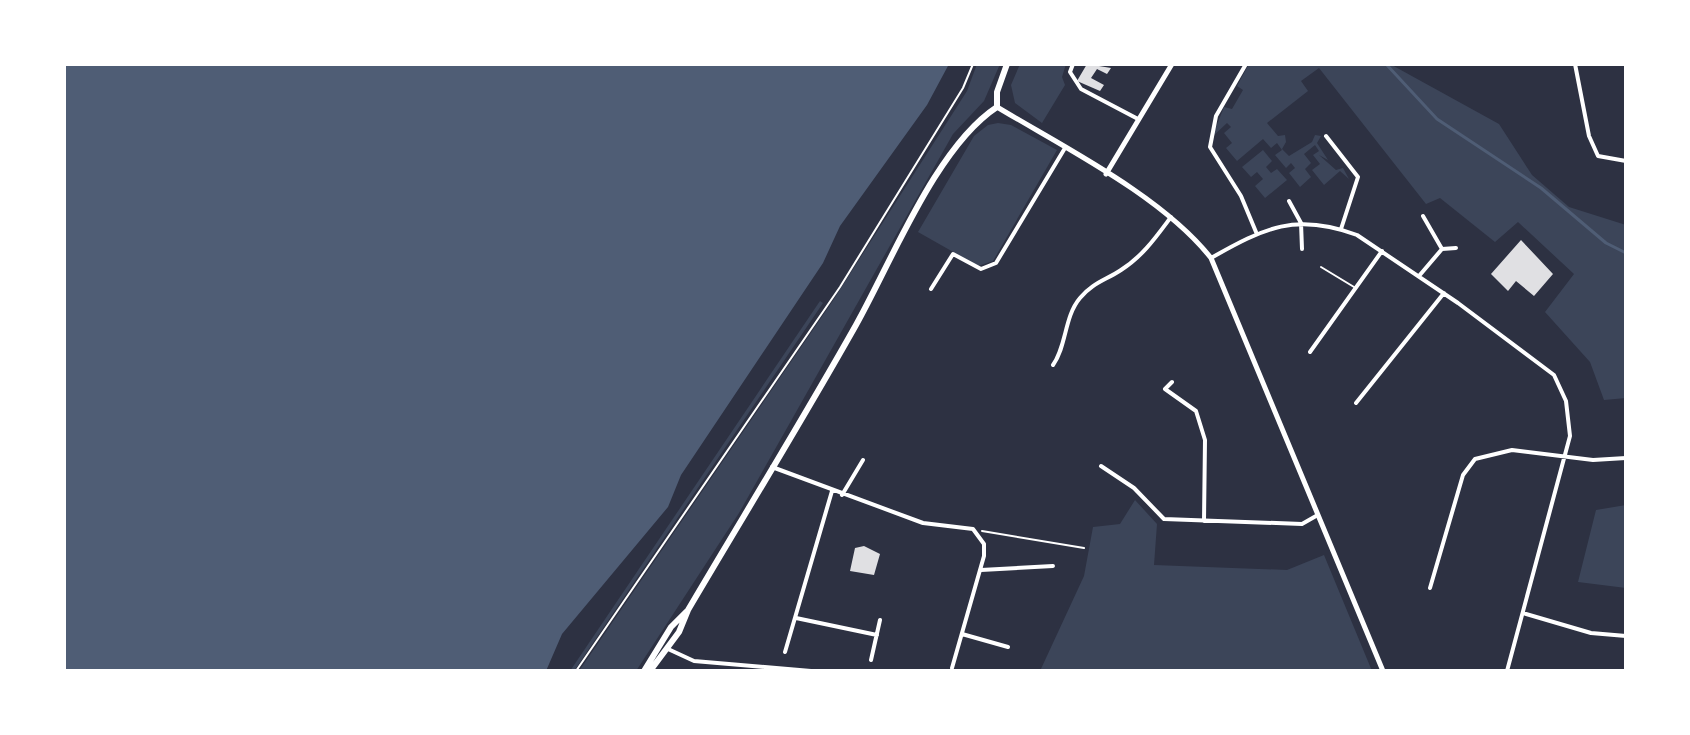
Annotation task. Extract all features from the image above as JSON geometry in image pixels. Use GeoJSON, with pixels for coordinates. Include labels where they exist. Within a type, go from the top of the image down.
{"type":"FeatureCollection","features":[{"type":"Feature","properties":{"kind":"main road"},"geometry":{"type":"LineString","coordinates":[[650,671],[668,648],[855,327],[943,166],[961,140],[997,107],[997,92],[1007,64]]}},
{"type":"Feature","properties":{"kind":"main road"},"geometry":{"type":"LineString","coordinates":[[644,671],[659,644],[688,610]]}},
{"type":"Feature","properties":{"kind":"street"},"geometry":{"type":"LineString","coordinates":[[1073,64],[1070,72],[1075,84],[1140,120]]}},
{"type":"Feature","properties":{"kind":"street"},"geometry":{"type":"LineString","coordinates":[[1106,174],[1172,64]]}},
{"type":"Feature","properties":{"kind":"street"},"geometry":{"type":"LineString","coordinates":[[1246,64],[1216,116],[1210,147],[1241,196],[1256,232]]}},
{"type":"Feature","properties":{"kind":"street"},"geometry":{"type":"LineString","coordinates":[[1575,64],[1589,136],[1598,156],[1626,161]]}},
{"type":"Feature","properties":{"kind":"street"},"geometry":{"type":"LineString","coordinates":[[997,107],[1171,217],[1193,235],[1211,258],[1383,671]]}},
{"type":"Feature","properties":{"kind":"street"},"geometry":{"type":"LineString","coordinates":[[1326,136],[1358,177],[1341,229]]}},
{"type":"Feature","properties":{"kind":"street"},"geometry":{"type":"LineString","coordinates":[[946,251],[981,269],[996,263],[1065,148]]}},
{"type":"Feature","properties":{"kind":"street"},"geometry":{"type":"LineString","coordinates":[[1289,201],[1301,223],[1302,249]]}},
{"type":"Feature","properties":{"kind":"street"},"geometry":{"type":"LineString","coordinates":[[1423,216],[1442,249]]}},
{"type":"Feature","properties":{"kind":"street"},"geometry":{"type":"LineString","coordinates":[[1053,365],[1063,351],[1073,307],[1081,296],[1095,283],[1119,272],[1145,252],[1171,217]]}},
{"type":"Feature","properties":{"kind":"street"},"geometry":{"type":"LineString","coordinates":[[1211,258],[1256,232],[1301,223],[1341,229],[1382,251],[1444,293],[1554,375],[1569,419],[1566,458],[1507,671]]}},
{"type":"Feature","properties":{"kind":"street"},"geometry":{"type":"LineString","coordinates":[[1419,276],[1442,249],[1456,248]]}},
{"type":"Feature","properties":{"kind":"street"},"geometry":{"type":"LineString","coordinates":[[1310,352],[1382,251]]}},
{"type":"Feature","properties":{"kind":"street"},"geometry":{"type":"LineString","coordinates":[[931,289],[953,254]]}},
{"type":"Feature","properties":{"kind":"street"},"geometry":{"type":"LineString","coordinates":[[1356,403],[1444,293]]}},
{"type":"Feature","properties":{"kind":"street"},"geometry":{"type":"LineString","coordinates":[[1172,382],[1165,389],[1196,411],[1205,440],[1204,521]]}},
{"type":"Feature","properties":{"kind":"street"},"geometry":{"type":"LineString","coordinates":[[1430,588],[1470,464],[1502,450],[1566,458],[1626,458]]}},
{"type":"Feature","properties":{"kind":"street"},"geometry":{"type":"LineString","coordinates":[[842,495],[863,460]]}},
{"type":"Feature","properties":{"kind":"street"},"geometry":{"type":"LineString","coordinates":[[1101,466],[1134,488],[1164,519],[1302,524],[1316,516]]}},
{"type":"Feature","properties":{"kind":"street"},"geometry":{"type":"LineString","coordinates":[[772,467],[923,523],[973,529],[984,544],[981,570],[952,668]]}},
{"type":"Feature","properties":{"kind":"street"},"geometry":{"type":"LineString","coordinates":[[785,652],[832,491]]}},
{"type":"Feature","properties":{"kind":"street"},"geometry":{"type":"LineString","coordinates":[[981,570],[1053,566]]}},
{"type":"Feature","properties":{"kind":"street"},"geometry":{"type":"LineString","coordinates":[[1523,613],[1591,633],[1626,636]]}},
{"type":"Feature","properties":{"kind":"street"},"geometry":{"type":"LineString","coordinates":[[796,618],[877,635]]}},
{"type":"Feature","properties":{"kind":"street"},"geometry":{"type":"LineString","coordinates":[[871,660],[880,620]]}},
{"type":"Feature","properties":{"kind":"street"},"geometry":{"type":"LineString","coordinates":[[962,634],[1008,647]]}},
{"type":"Feature","properties":{"kind":"street"},"geometry":{"type":"LineString","coordinates":[[659,644],[694,661],[811,671]]}},
{"type":"Feature","properties":{"kind":"lane"},"geometry":{"type":"LineString","coordinates":[[1321,267],[1355,288]]}},
{"type":"Feature","properties":{"kind":"path"},"geometry":{"type":"LineString","coordinates":[[576,671],[840,287],[963,88],[973,64]]}},
{"type":"Feature","properties":{"kind":"path"},"geometry":{"type":"LineString","coordinates":[[973,529],[1084,548]]}},
{"type":"Feature","properties":{"kind":"shaded area"},"geometry":{"type":"Polygon","coordinates":[[[64,64],[949,64],[927,105],[840,226],[823,263],[681,475],[668,507],[562,634],[546,671],[64,671],[64,64]]]}},
{"type":"Feature","properties":{"kind":"shaded area"},"geometry":{"type":"Polygon","coordinates":[[[977,64],[1000,64],[984,101],[953,134],[739,513],[636,671],[579,671],[832,302],[967,91],[977,64]]]}},
{"type":"Feature","properties":{"kind":"shaded area"},"geometry":{"type":"Polygon","coordinates":[[[1020,64],[1066,64],[1062,77],[1065,85],[1042,123],[1015,103],[1011,85],[1020,64]]]}},
{"type":"Feature","properties":{"kind":"shaded area"},"geometry":{"type":"Polygon","coordinates":[[[1249,64],[1390,64],[1499,124],[1532,175],[1569,207],[1626,225],[1626,398],[1604,400],[1590,362],[1545,312],[1574,274],[1518,222],[1495,242],[1440,198],[1426,204],[1319,68],[1301,81],[1308,91],[1267,123],[1278,136],[1285,135],[1286,142],[1282,149],[1289,156],[1312,142],[1315,135],[1321,136],[1317,143],[1328,160],[1319,155],[1336,170],[1343,168],[1349,179],[1340,171],[1324,185],[1312,170],[1320,164],[1313,155],[1319,151],[1315,145],[1304,154],[1311,163],[1305,169],[1311,177],[1300,187],[1289,173],[1295,168],[1291,163],[1286,168],[1275,155],[1282,150],[1277,143],[1271,148],[1263,139],[1237,161],[1226,148],[1232,143],[1224,133],[1231,127],[1227,123],[1212,137],[1224,107],[1232,109],[1243,90],[1237,86],[1249,64]]]}},
{"type":"Feature","properties":{"kind":"shaded area"},"geometry":{"type":"Polygon","coordinates":[[[988,125],[1011,125],[1057,150],[993,261],[978,266],[918,232],[974,136],[988,125]]]}},
{"type":"Feature","properties":{"kind":"shaded area"},"geometry":{"type":"Polygon","coordinates":[[[1263,150],[1272,161],[1266,167],[1271,173],[1277,169],[1287,180],[1265,198],[1255,186],[1263,179],[1257,172],[1251,177],[1242,167],[1263,150]]]}},
{"type":"Feature","properties":{"kind":"shaded area"},"geometry":{"type":"Polygon","coordinates":[[[820,301],[823,303],[574,671],[570,671],[820,301]]]}},
{"type":"Feature","properties":{"kind":"shaded area"},"geometry":{"type":"Polygon","coordinates":[[[1135,500],[1157,524],[1154,565],[1287,570],[1324,555],[1372,671],[1040,671],[1084,576],[1093,527],[1120,524],[1135,500]]]}},
{"type":"Feature","properties":{"kind":"shaded area"},"geometry":{"type":"Polygon","coordinates":[[[1626,505],[1626,588],[1578,582],[1596,510],[1626,505]]]}},
{"type":"Feature","properties":{"kind":"building"},"geometry":{"type":"Polygon","coordinates":[[[1087,64],[1111,68],[1107,74],[1097,69],[1091,78],[1104,85],[1100,91],[1077,81],[1087,64]]]}},
{"type":"Feature","properties":{"kind":"building"},"geometry":{"type":"Polygon","coordinates":[[[1521,240],[1553,274],[1534,296],[1516,281],[1508,291],[1491,274],[1521,240]]]}},
{"type":"Feature","properties":{"kind":"building"},"geometry":{"type":"Polygon","coordinates":[[[864,546],[880,554],[874,575],[850,571],[855,548],[864,546]]]}},
{"type":"Feature","properties":{"kind":"waterway"},"geometry":{"type":"LineString","coordinates":[[1386,64],[1437,119],[1541,188],[1606,243],[1626,253]]}}]}
